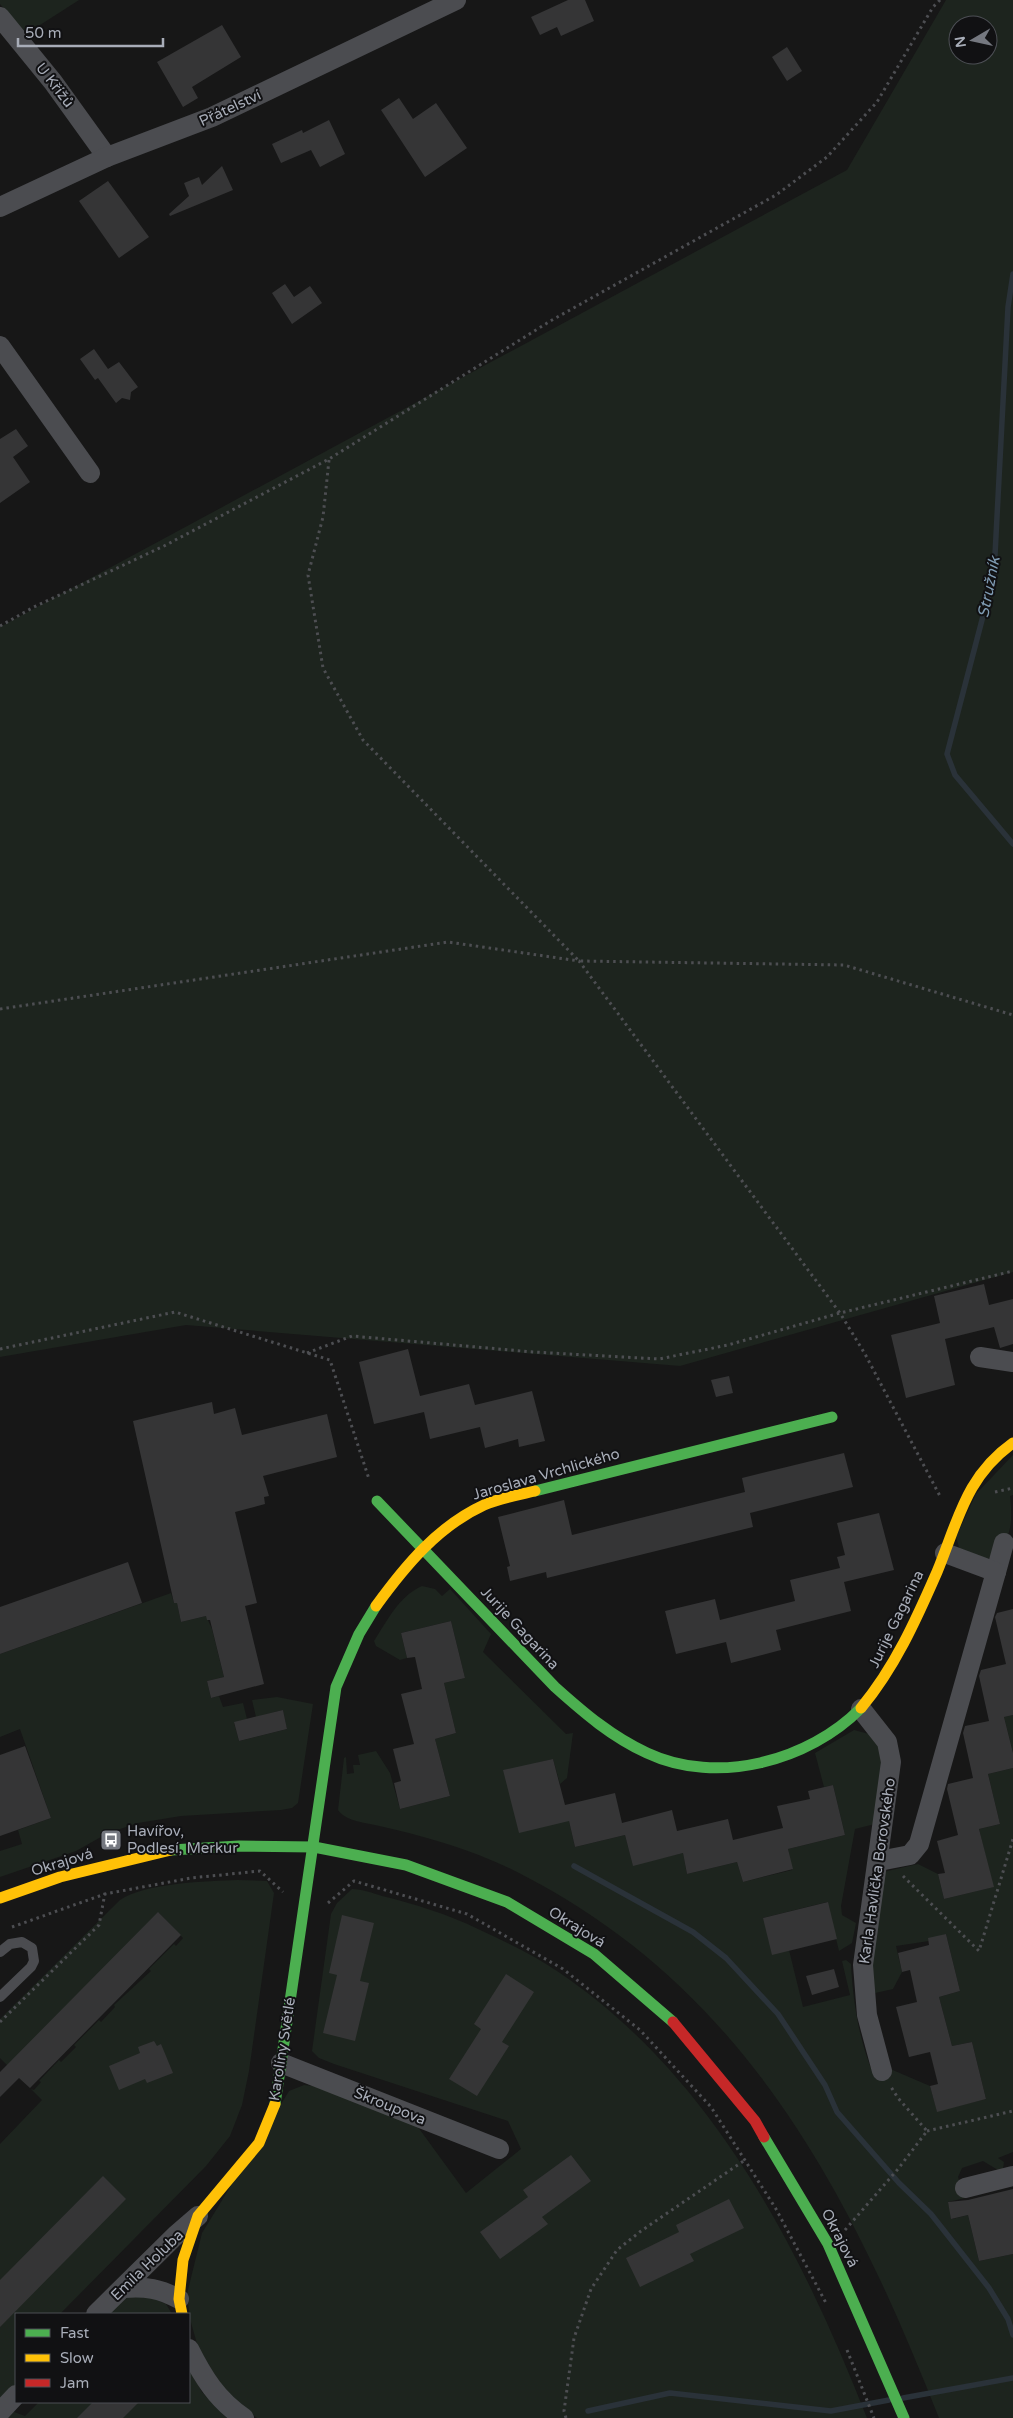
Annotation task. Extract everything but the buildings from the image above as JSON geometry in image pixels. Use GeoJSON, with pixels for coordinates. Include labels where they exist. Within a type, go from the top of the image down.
{"type":"FeatureCollection","features":[{"type":"Feature","properties":{"kind":"street","name":"Přátelství"},"geometry":{"type":"LineString","coordinates":[[0,207],[107,157],[212,117],[456,0]]}},
{"type":"Feature","properties":{"kind":"street","name":"U Křížů"},"geometry":{"type":"LineString","coordinates":[[0,16],[53,82],[107,157]]}},
{"type":"Feature","properties":{"kind":"street"},"geometry":{"type":"LineString","coordinates":[[0,346],[90,473]]}},
{"type":"Feature","properties":{"kind":"street"},"geometry":{"type":"LineString","coordinates":[[980,1356],[1013,1362]]}},
{"type":"Feature","properties":{"kind":"street","name":"Jaroslava Vrchlického"},"geometry":{"type":"LineString","coordinates":[[314,1847],[331,1714],[345,1660],[371,1612],[424,1548],[461,1517],[485,1504],[832,1418]]}},
{"type":"Feature","properties":{"kind":"street","name":"Jurije Gagarina"},"geometry":{"type":"LineString","coordinates":[[378,1502],[566,1698],[604,1730],[649,1755],[687,1766],[716,1769],[764,1762],[798,1752],[817,1742],[861,1709],[896,1659],[945,1553],[978,1475],[997,1454],[1013,1444]]}},
{"type":"Feature","properties":{"kind":"street"},"geometry":{"type":"LineString","coordinates":[[878,1862],[910,1855],[918,1844],[1004,1543]]}},
{"type":"Feature","properties":{"kind":"street"},"geometry":{"type":"LineString","coordinates":[[945,1553],[996,1572]]}},
{"type":"Feature","properties":{"kind":"street","name":"Karla Havlíčka Borovského"},"geometry":{"type":"LineString","coordinates":[[861,1709],[887,1742],[891,1762],[867,1932],[863,1979],[867,2015],[882,2071]]}},
{"type":"Feature","properties":{"kind":"street","name":"Okrajová"},"geometry":{"type":"LineString","coordinates":[[0,1898],[60,1877],[111,1863],[177,1849],[239,1846],[314,1847],[406,1865],[507,1902],[594,1954],[672,2021],[755,2121],[828,2244],[904,2418]]}},
{"type":"Feature","properties":{"kind":"street","name":"Karolíny Světlé"},"geometry":{"type":"LineString","coordinates":[[181,2307],[183,2260],[198,2216],[258,2143],[274,2103],[314,1847]]}},
{"type":"Feature","properties":{"kind":"street","name":"Škroupova"},"geometry":{"type":"LineString","coordinates":[[281,2063],[499,2150]]}},
{"type":"Feature","properties":{"kind":"street"},"geometry":{"type":"LineString","coordinates":[[965,2188],[1013,2176]]}},
{"type":"Feature","properties":{"kind":"street","name":"Emila Holuba"},"geometry":{"type":"LineString","coordinates":[[97,2313],[176,2235],[198,2216]]}},
{"type":"Feature","properties":{"kind":"street"},"geometry":{"type":"LineString","coordinates":[[124,2288],[143,2286],[162,2290],[181,2307]]}},
{"type":"Feature","properties":{"kind":"street"},"geometry":{"type":"LineString","coordinates":[[190,2350],[204,2380],[228,2408],[244,2418]]}},
{"type":"Feature","properties":{"kind":"street"},"geometry":{"type":"LineString","coordinates":[[0,2412],[15,2396]]}},
{"type":"Feature","properties":{"kind":"lane"},"geometry":{"type":"LineString","coordinates":[[0,1952],[10,1944],[22,1942],[32,1948],[34,1960],[31,1966],[0,1997]]}},
{"type":"Feature","properties":{"kind":"path"},"geometry":{"type":"LineString","coordinates":[[0,626],[34,607],[164,546],[330,459],[552,320],[776,195],[827,158],[877,102],[932,7],[940,0]]}},
{"type":"Feature","properties":{"kind":"path"},"geometry":{"type":"LineString","coordinates":[[330,459],[323,517],[308,575],[323,668],[363,740],[579,961],[840,1313],[865,1354],[943,1501]]}},
{"type":"Feature","properties":{"kind":"path"},"geometry":{"type":"LineString","coordinates":[[0,1009],[448,942],[579,961],[844,965],[1013,1015]]}},
{"type":"Feature","properties":{"kind":"path"},"geometry":{"type":"LineString","coordinates":[[307,1353],[352,1336],[533,1352],[659,1360],[728,1345],[840,1313],[1013,1271]]}},
{"type":"Feature","properties":{"kind":"path"},"geometry":{"type":"LineString","coordinates":[[0,1349],[175,1312],[330,1360],[378,1502]]}},
{"type":"Feature","properties":{"kind":"path"},"geometry":{"type":"LineString","coordinates":[[878,1862],[896,1869],[979,1951],[1013,1839]]}},
{"type":"Feature","properties":{"kind":"path"},"geometry":{"type":"LineString","coordinates":[[0,2022],[99,1925],[111,1863]]}},
{"type":"Feature","properties":{"kind":"path"},"geometry":{"type":"LineString","coordinates":[[7,1929],[105,1894],[191,1878],[260,1871],[282,1892],[328,1904],[354,1881],[467,1914],[563,1969],[640,2030],[711,2107],[776,2209],[828,2307]]}},
{"type":"Feature","properties":{"kind":"path"},"geometry":{"type":"LineString","coordinates":[[882,2071],[898,2098],[927,2131]]}},
{"type":"Feature","properties":{"kind":"path"},"geometry":{"type":"LineString","coordinates":[[802,2257],[828,2244],[849,2226],[898,2169],[927,2131],[1013,2111]]}},
{"type":"Feature","properties":{"kind":"path"},"geometry":{"type":"LineString","coordinates":[[566,2418],[564,2411],[574,2338],[591,2289],[618,2250],[641,2231],[744,2160]]}},
{"type":"Feature","properties":{"kind":"path"},"geometry":{"type":"LineString","coordinates":[[843,2342],[874,2418]]}},
{"type":"Feature","properties":{"kind":"shaded area"},"geometry":{"type":"Polygon","coordinates":[[[0,0],[79,0],[26,34],[0,4],[0,0]]]}},
{"type":"Feature","properties":{"kind":"shaded area"},"geometry":{"type":"Polygon","coordinates":[[[946,0],[1013,0],[1013,1272],[680,1366],[186,1325],[0,1357],[0,627],[847,170],[946,0]]]}},
{"type":"Feature","properties":{"kind":"shaded area"},"geometry":{"type":"Polygon","coordinates":[[[1013,1455],[1013,1495],[1010,1496],[1011,1524],[1006,1539],[996,1553],[988,1559],[961,1554],[956,1537],[976,1494],[1013,1455]]]}},
{"type":"Feature","properties":{"kind":"shaded area"},"geometry":{"type":"Polygon","coordinates":[[[422,1586],[435,1589],[442,1596],[450,1589],[491,1634],[483,1652],[566,1734],[573,1733],[567,1778],[560,1784],[553,1759],[537,1763],[569,1821],[575,1847],[625,1835],[633,1865],[683,1853],[687,1874],[737,1862],[743,1882],[792,1870],[788,1849],[845,1835],[833,1785],[824,1787],[815,1753],[854,1730],[869,1734],[885,1756],[875,1824],[855,1829],[841,1906],[842,1915],[856,1923],[852,1943],[839,1951],[827,1902],[763,1918],[789,1950],[803,2007],[850,1995],[842,1961],[846,1960],[851,1964],[853,1993],[858,2021],[864,2049],[874,2076],[888,2068],[930,2086],[937,2111],[986,2099],[972,2042],[952,2046],[939,1997],[960,1991],[946,1934],[929,1941],[896,1946],[902,1972],[893,1989],[875,1993],[869,1987],[883,1872],[918,1864],[938,1874],[944,1899],[993,1887],[979,1829],[1000,1824],[988,1774],[1013,1768],[1013,2152],[998,2158],[1004,2162],[1003,2169],[998,2170],[983,2161],[962,2168],[958,2177],[965,2198],[948,2202],[952,2219],[968,2215],[979,2261],[1013,2254],[1013,2418],[939,2418],[905,2334],[868,2254],[827,2177],[780,2104],[728,2036],[667,1975],[598,1920],[519,1873],[485,1857],[449,1844],[345,1817],[338,1810],[344,1758],[346,1757],[347,1774],[354,1773],[353,1765],[360,1765],[358,1755],[376,1751],[390,1773],[400,1809],[450,1796],[435,1739],[456,1733],[444,1683],[465,1678],[451,1621],[401,1633],[407,1658],[400,1660],[376,1646],[374,1641],[400,1603],[414,1590],[422,1586]]]}},
{"type":"Feature","properties":{"kind":"shaded area"},"geometry":{"type":"Polygon","coordinates":[[[171,1593],[174,1603],[177,1603],[181,1622],[206,1616],[212,1629],[224,1677],[207,1681],[211,1698],[219,1696],[223,1707],[243,1703],[247,1719],[234,1723],[239,1741],[287,1729],[283,1710],[256,1717],[252,1700],[277,1697],[313,1704],[298,1803],[292,1808],[281,1810],[181,1816],[138,1823],[108,1833],[76,1851],[0,1877],[0,1851],[22,1844],[18,1830],[51,1818],[20,1729],[0,1737],[0,1654],[171,1593]]]}},
{"type":"Feature","properties":{"kind":"shaded area"},"geometry":{"type":"Polygon","coordinates":[[[1013,1715],[1013,1753],[1004,1717],[1013,1715]]]}},
{"type":"Feature","properties":{"kind":"shaded area"},"geometry":{"type":"Polygon","coordinates":[[[267,1881],[274,1893],[249,2071],[242,2105],[230,2136],[206,2166],[61,2313],[15,2313],[15,2386],[0,2401],[0,2144],[42,2100],[31,2089],[34,2090],[41,2082],[39,2081],[59,2060],[61,2062],[76,2047],[74,2045],[99,2020],[101,2022],[115,2007],[114,2005],[151,1971],[149,1969],[174,1944],[176,1946],[183,1938],[159,1913],[8,2066],[0,2058],[0,2019],[120,1900],[131,1894],[160,1886],[194,1882],[267,1881]]]}},
{"type":"Feature","properties":{"kind":"shaded area"},"geometry":{"type":"Polygon","coordinates":[[[352,1889],[367,1891],[443,1914],[509,1944],[550,1966],[614,2015],[663,2063],[707,2115],[746,2172],[781,2231],[813,2292],[867,2418],[257,2418],[224,2392],[198,2347],[190,2319],[187,2294],[202,2233],[289,2091],[304,2085],[313,2086],[415,2123],[466,2193],[521,2149],[508,2121],[334,2064],[319,2058],[312,2051],[331,1914],[337,1903],[352,1889]]]}},
{"type":"Feature","properties":{"kind":"shaded area"},"geometry":{"type":"Polygon","coordinates":[[[144,2294],[166,2304],[171,2313],[107,2313],[118,2300],[144,2294]]]}},
{"type":"Feature","properties":{"kind":"shaded area"},"geometry":{"type":"Polygon","coordinates":[[[190,2371],[202,2392],[227,2418],[0,2418],[6,2409],[25,2416],[38,2403],[190,2403],[190,2371]]]}},
{"type":"Feature","properties":{"kind":"waterway","name":"Stružník"},"geometry":{"type":"LineString","coordinates":[[1013,274],[1008,307],[994,574],[947,754],[955,775],[1013,844]]}},
{"type":"Feature","properties":{"kind":"waterway"},"geometry":{"type":"LineString","coordinates":[[574,1866],[693,1932],[726,1958],[778,2014],[825,2085],[837,2112],[899,2183],[931,2214],[989,2288],[1008,2319],[1013,2335]]}},
{"type":"Feature","properties":{"kind":"waterway"},"geometry":{"type":"LineString","coordinates":[[903,2398],[1013,2378]]}},
{"type":"Feature","properties":{"kind":"waterway"},"geometry":{"type":"LineString","coordinates":[[588,2411],[670,2393],[831,2411],[889,2400]]}},
{"type":"Feature","properties":{"kind":"traffic: fast"},"geometry":{"type":"LineString","coordinates":[[535,1491],[832,1417]]}},
{"type":"Feature","properties":{"kind":"traffic: fast"},"geometry":{"type":"LineString","coordinates":[[377,1501],[555,1687],[610,1732],[647,1753],[674,1763],[703,1767],[732,1767],[761,1763],[789,1754],[815,1742],[840,1727],[861,1708]]}},
{"type":"Feature","properties":{"kind":"traffic: fast"},"geometry":{"type":"LineString","coordinates":[[275,2104],[336,1687],[359,1634],[376,1606]]}},
{"type":"Feature","properties":{"kind":"traffic: fast"},"geometry":{"type":"LineString","coordinates":[[171,1850],[239,1846],[314,1847],[406,1865],[507,1902],[594,1954],[673,2022]]}},
{"type":"Feature","properties":{"kind":"traffic: fast"},"geometry":{"type":"LineString","coordinates":[[764,2137],[828,2244],[904,2418]]}},
{"type":"Feature","properties":{"kind":"traffic: slow"},"geometry":{"type":"LineString","coordinates":[[861,1708],[884,1676],[913,1625],[937,1572],[958,1517],[974,1485],[984,1470],[1013,1443]]}},
{"type":"Feature","properties":{"kind":"traffic: slow"},"geometry":{"type":"LineString","coordinates":[[376,1606],[411,1562],[452,1524],[484,1505],[535,1491]]}},
{"type":"Feature","properties":{"kind":"traffic: slow"},"geometry":{"type":"LineString","coordinates":[[0,1898],[60,1877],[171,1850]]}},
{"type":"Feature","properties":{"kind":"traffic: slow"},"geometry":{"type":"LineString","coordinates":[[182,2313],[179,2299],[183,2260],[198,2216],[259,2143],[275,2104]]}},
{"type":"Feature","properties":{"kind":"traffic: jam"},"geometry":{"type":"LineString","coordinates":[[673,2022],[755,2121],[764,2137]]}},
{"type":"Feature","properties":{"kind":"place","name":"Havířov, Podlesí, Merkur"},"geometry":{"type":"Point","coordinates":[111,1840]}}]}
